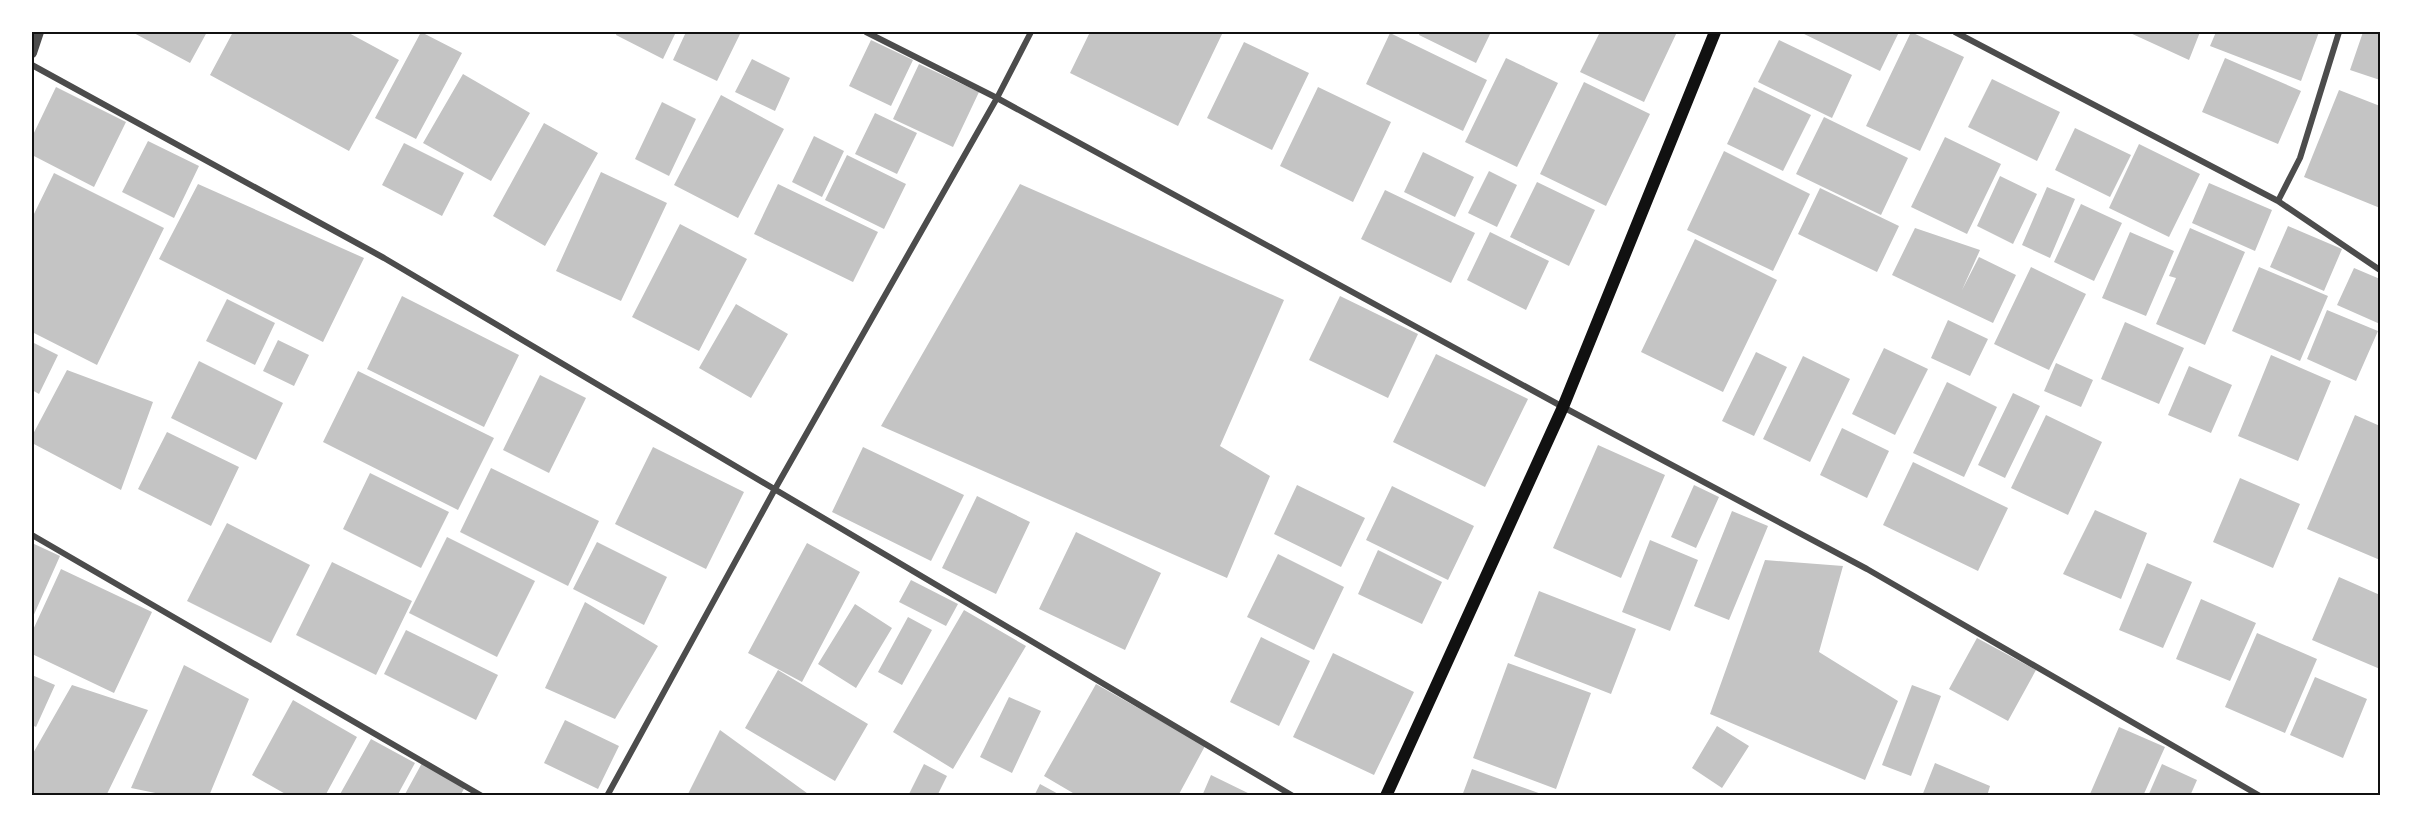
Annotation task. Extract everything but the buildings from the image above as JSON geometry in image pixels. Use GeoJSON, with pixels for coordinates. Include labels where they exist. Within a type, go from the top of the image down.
{"type":"FeatureCollection","features":[{"type":"Feature","properties":{"kind":"main road"},"geometry":{"type":"LineString","coordinates":[[1386,795],[1563,407],[1715,32]]}},
{"type":"Feature","properties":{"kind":"street"},"geometry":{"type":"LineString","coordinates":[[32,53],[39,32]]}},
{"type":"Feature","properties":{"kind":"street"},"geometry":{"type":"LineString","coordinates":[[866,32],[997,98],[1563,407],[1868,569],[2260,795]]}},
{"type":"Feature","properties":{"kind":"street"},"geometry":{"type":"LineString","coordinates":[[607,795],[775,489],[997,98],[1031,32]]}},
{"type":"Feature","properties":{"kind":"street"},"geometry":{"type":"LineString","coordinates":[[1955,32],[2278,201],[2380,270]]}},
{"type":"Feature","properties":{"kind":"street"},"geometry":{"type":"LineString","coordinates":[[2278,201],[2300,158],[2339,32]]}},
{"type":"Feature","properties":{"kind":"street"},"geometry":{"type":"LineString","coordinates":[[32,65],[384,258],[1293,795]]}},
{"type":"Feature","properties":{"kind":"street"},"geometry":{"type":"LineString","coordinates":[[32,535],[482,795]]}}]}
